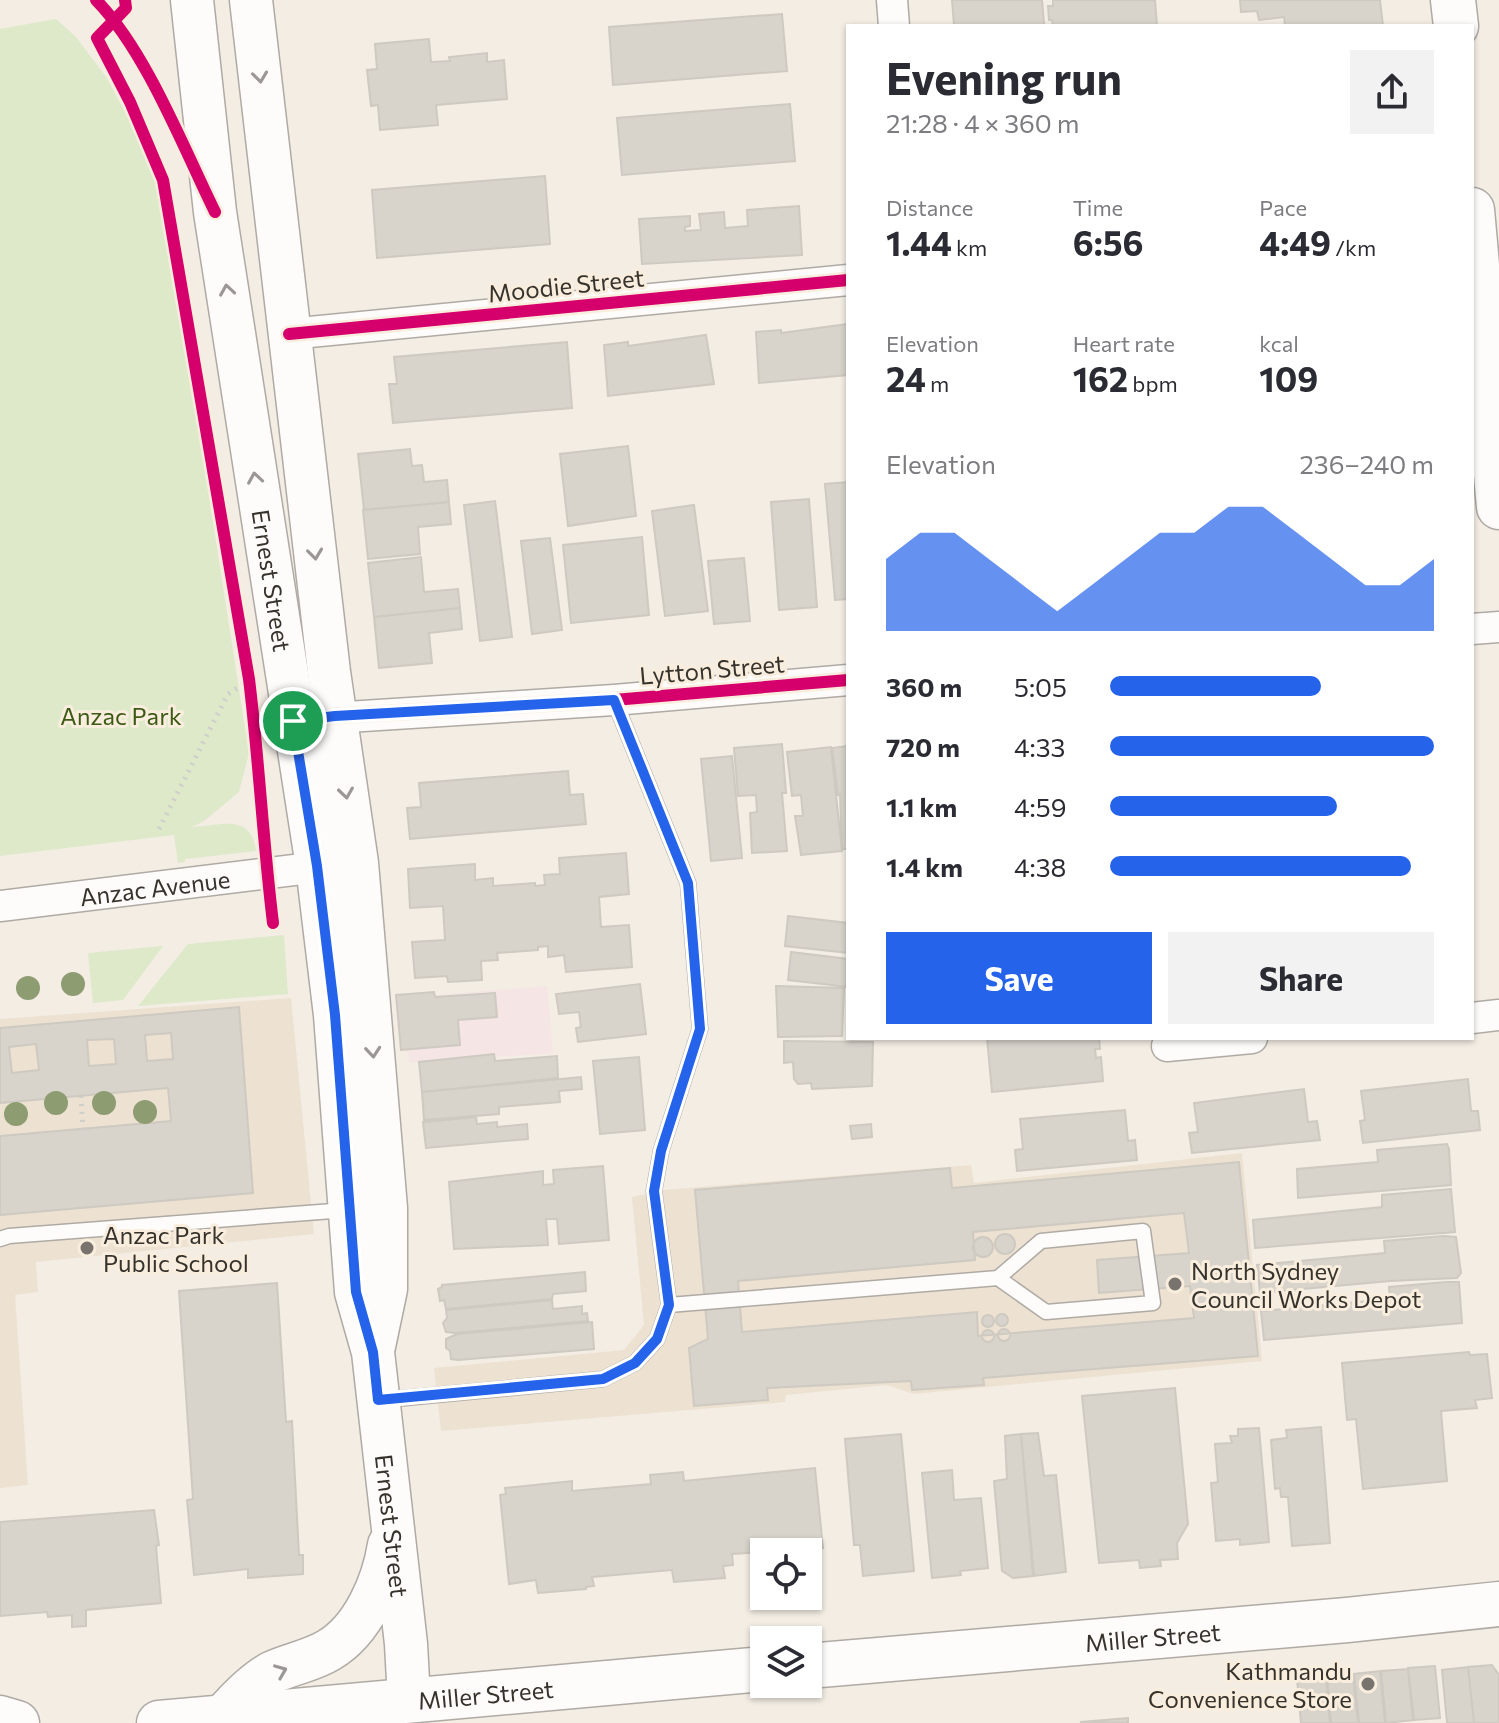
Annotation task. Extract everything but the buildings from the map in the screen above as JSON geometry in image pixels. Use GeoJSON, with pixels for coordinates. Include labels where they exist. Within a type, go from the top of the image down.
{"type":"FeatureCollection","features":[{"type":"Feature","properties":{"kind":"main road","name":"Ernest Street"},"geometry":{"type":"LineString","coordinates":[[192,0],[215,212],[293,721],[337,864]]}},
{"type":"Feature","properties":{"kind":"main road","name":"Ernest Street"},"geometry":{"type":"LineString","coordinates":[[251,0],[335,716],[337,864],[368,1209],[386,1289],[373,1352],[406,1644],[409,1699]]}},
{"type":"Feature","properties":{"kind":"main road"},"geometry":{"type":"LineString","coordinates":[[1453,0],[1456,24]]}},
{"type":"Feature","properties":{"kind":"main road"},"geometry":{"type":"LineString","coordinates":[[1474,232],[1499,507]]}},
{"type":"Feature","properties":{"kind":"main road"},"geometry":{"type":"LineString","coordinates":[[221,1719],[245,1692],[272,1673],[330,1650],[347,1635],[367,1609],[378,1586],[387,1560],[392,1527]]}},
{"type":"Feature","properties":{"kind":"main road","name":"Miller Street"},"geometry":{"type":"LineString","coordinates":[[822,1665],[1499,1605]]}},
{"type":"Feature","properties":{"kind":"main road","name":"Miller Street"},"geometry":{"type":"LineString","coordinates":[[159,1723],[750,1670]]}},
{"type":"Feature","properties":{"kind":"main road"},"geometry":{"type":"LineString","coordinates":[[0,1718],[17,1723]]}},
{"type":"Feature","properties":{"kind":"street"},"geometry":{"type":"LineString","coordinates":[[892,0],[894,24]]}},
{"type":"Feature","properties":{"kind":"street","name":"Moodie Street"},"geometry":{"type":"LineString","coordinates":[[289,334],[846,280]]}},
{"type":"Feature","properties":{"kind":"street"},"geometry":{"type":"LineString","coordinates":[[1474,629],[1499,627]]}},
{"type":"Feature","properties":{"kind":"street","name":"Lytton Street"},"geometry":{"type":"LineString","coordinates":[[293,721],[614,700],[846,680]]}},
{"type":"Feature","properties":{"kind":"street","name":"Anzac Avenue"},"geometry":{"type":"LineString","coordinates":[[0,906],[337,864]]}},
{"type":"Feature","properties":{"kind":"street"},"geometry":{"type":"LineString","coordinates":[[1474,1018],[1499,1015]]}},
{"type":"Feature","properties":{"kind":"street"},"geometry":{"type":"LineString","coordinates":[[1167,1046],[1231,1040]]}},
{"type":"Feature","properties":{"kind":"lane"},"geometry":{"type":"LineString","coordinates":[[378,1400],[603,1379],[635,1363],[657,1339],[669,1305],[654,1191],[661,1151],[700,1029],[688,883],[614,700]]}},
{"type":"Feature","properties":{"kind":"lane"},"geometry":{"type":"LineString","coordinates":[[0,1239],[368,1209]]}},
{"type":"Feature","properties":{"kind":"lane"},"geometry":{"type":"LineString","coordinates":[[669,1305],[998,1278],[1041,1241],[1143,1231],[1153,1303],[1046,1312],[998,1278]]}},
{"type":"Feature","properties":{"kind":"path"},"geometry":{"type":"LineString","coordinates":[[246,663],[254,679],[250,693]]}},
{"type":"Feature","properties":{"kind":"path"},"geometry":{"type":"LineString","coordinates":[[159,829],[228,694],[254,679]]}},
{"type":"Feature","properties":{"kind":"path"},"geometry":{"type":"LineString","coordinates":[[81,1096],[83,1129]]}},
{"type":"Feature","properties":{"kind":"shaded area"},"geometry":{"type":"Polygon","coordinates":[[[547,986],[553,1053],[409,1063],[403,998],[547,986]]]}},
{"type":"Feature","properties":{"kind":"shaded area","name":"Anzac Park Public School"},"geometry":{"type":"Polygon","coordinates":[[[291,998],[314,1234],[36,1262],[38,1292],[15,1295],[28,1485],[0,1488],[0,1019],[291,998]]]}},
{"type":"Feature","properties":{"kind":"shaded area"},"geometry":{"type":"Polygon","coordinates":[[[1242,1153],[1262,1361],[913,1394],[887,1385],[786,1395],[785,1402],[441,1431],[434,1368],[624,1350],[644,1325],[632,1197],[664,1190],[971,1165],[974,1183],[1242,1153]]]}},
{"type":"Feature","properties":{"kind":"green space","name":"Anzac Park"},"geometry":{"type":"Polygon","coordinates":[[[56,19],[76,37],[107,78],[159,177],[249,753],[239,792],[192,827],[241,826],[253,839],[256,851],[185,859],[185,862],[178,863],[174,835],[0,856],[0,29],[56,19]]]}},
{"type":"Feature","properties":{"kind":"green space"},"geometry":{"type":"Polygon","coordinates":[[[284,935],[288,994],[138,1006],[188,944],[284,935]]]}},
{"type":"Feature","properties":{"kind":"green space"},"geometry":{"type":"Polygon","coordinates":[[[163,946],[123,1000],[93,1003],[88,953],[163,946]]]}},
{"type":"Feature","properties":{"kind":"cycle path"},"geometry":{"type":"LineString","coordinates":[[96,0],[114,21],[147,72],[215,212]]}},
{"type":"Feature","properties":{"kind":"cycle path"},"geometry":{"type":"LineString","coordinates":[[125,0],[126,8],[97,38],[130,102],[163,180],[249,679],[273,923]]}},
{"type":"Feature","properties":{"kind":"cycle path"},"geometry":{"type":"LineString","coordinates":[[289,334],[846,280]]}},
{"type":"Feature","properties":{"kind":"cycle path"},"geometry":{"type":"LineString","coordinates":[[293,721],[614,700],[846,680]]}},
{"type":"Feature","properties":{"kind":"place","name":"Anzac Park Public School"},"geometry":{"type":"Point","coordinates":[87,1248]}},
{"type":"Feature","properties":{"kind":"place","name":"North Sydney Council Works Depot"},"geometry":{"type":"Point","coordinates":[1175,1284]}},
{"type":"Feature","properties":{"kind":"place","name":"Kathmandu Convenience Store"},"geometry":{"type":"Point","coordinates":[1368,1684]}},
{"type":"Feature","properties":{"kind":"route"},"geometry":{"type":"LineString","coordinates":[[614,700],[688,883],[700,1029],[661,1151],[654,1191],[669,1305],[657,1339],[635,1363],[603,1379],[378,1400],[373,1352],[356,1292],[335,1015],[317,866],[293,721],[614,700]]}}]}
